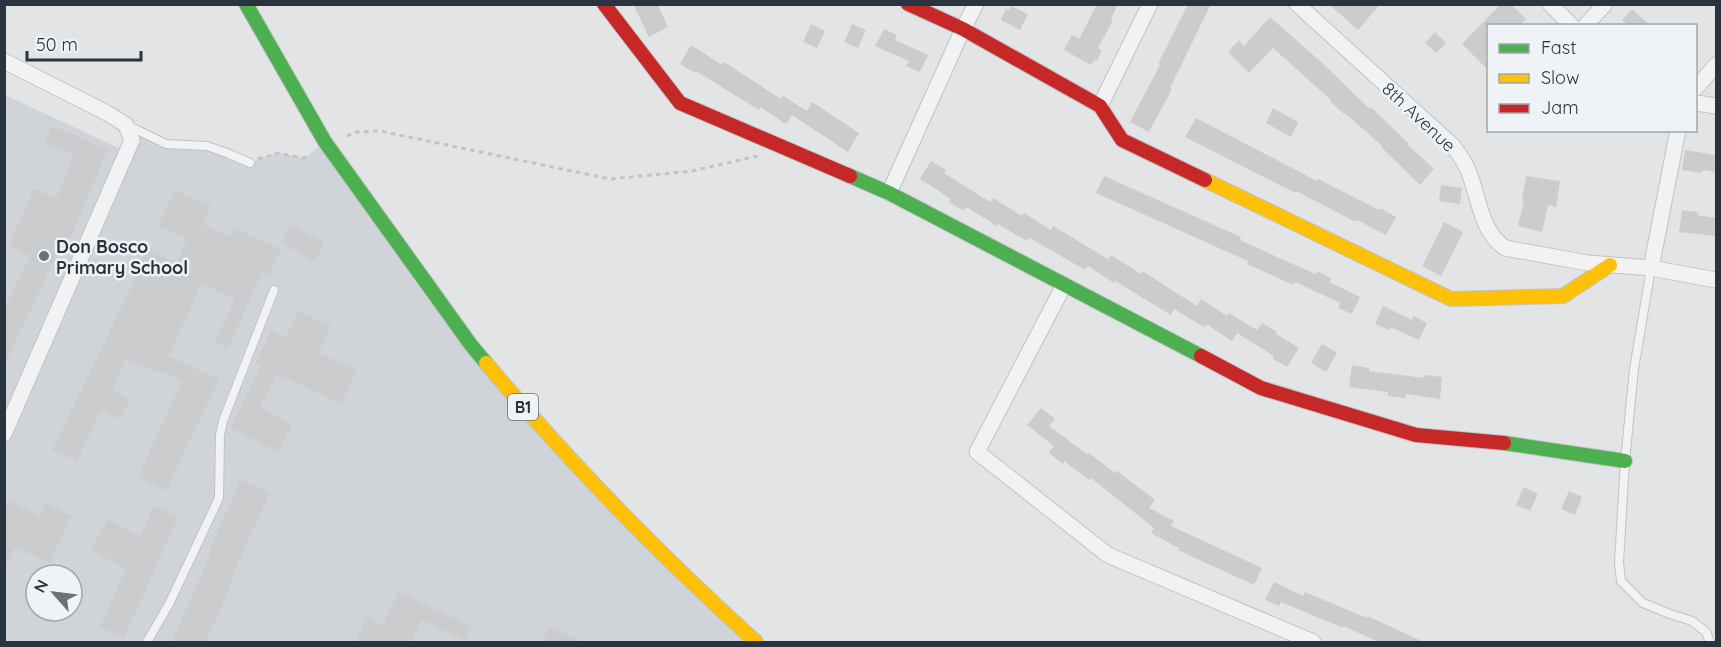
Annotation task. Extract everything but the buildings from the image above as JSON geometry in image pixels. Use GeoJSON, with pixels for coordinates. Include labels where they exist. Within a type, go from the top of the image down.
{"type":"FeatureCollection","features":[{"type":"Feature","properties":{"kind":"main road","name":"B1"},"geometry":{"type":"LineString","coordinates":[[246,4],[325,142],[471,345],[517,400],[636,528],[756,642]]}},
{"type":"Feature","properties":{"kind":"main road"},"geometry":{"type":"LineString","coordinates":[[604,4],[680,103],[889,193],[1261,388],[1416,435],[1522,445],[1625,461]]}},
{"type":"Feature","properties":{"kind":"main road"},"geometry":{"type":"LineString","coordinates":[[908,4],[963,29],[1100,106],[1122,140],[1451,299],[1563,296],[1610,265]]}},
{"type":"Feature","properties":{"kind":"street"},"geometry":{"type":"LineString","coordinates":[[889,193],[976,4]]}},
{"type":"Feature","properties":{"kind":"street"},"geometry":{"type":"LineString","coordinates":[[1100,106],[1150,4]]}},
{"type":"Feature","properties":{"kind":"street","name":"8th Avenue"},"geometry":{"type":"LineString","coordinates":[[1297,4],[1453,146],[1463,158],[1489,233],[1505,248],[1588,263],[1651,268],[1716,279]]}},
{"type":"Feature","properties":{"kind":"street"},"geometry":{"type":"LineString","coordinates":[[1550,4],[1570,24]]}},
{"type":"Feature","properties":{"kind":"street"},"geometry":{"type":"LineString","coordinates":[[1587,24],[1605,4]]}},
{"type":"Feature","properties":{"kind":"street"},"geometry":{"type":"LineString","coordinates":[[4,61],[107,112],[126,125],[132,140],[4,434]]}},
{"type":"Feature","properties":{"kind":"street"},"geometry":{"type":"LineString","coordinates":[[1697,86],[1716,65]]}},
{"type":"Feature","properties":{"kind":"street"},"geometry":{"type":"LineString","coordinates":[[1697,103],[1716,105]]}},
{"type":"Feature","properties":{"kind":"street"},"geometry":{"type":"LineString","coordinates":[[1651,268],[1678,132]]}},
{"type":"Feature","properties":{"kind":"street"},"geometry":{"type":"LineString","coordinates":[[1064,285],[977,452],[1108,555],[1313,642]]}},
{"type":"Feature","properties":{"kind":"lane"},"geometry":{"type":"LineString","coordinates":[[126,125],[166,144],[207,146],[250,164]]}},
{"type":"Feature","properties":{"kind":"lane"},"geometry":{"type":"LineString","coordinates":[[1651,268],[1634,369],[1625,461],[1619,562],[1621,580],[1643,603],[1692,621],[1706,632],[1710,642]]}},
{"type":"Feature","properties":{"kind":"lane"},"geometry":{"type":"LineString","coordinates":[[147,642],[169,604],[219,498],[220,435],[223,421],[274,290]]}},
{"type":"Feature","properties":{"kind":"path"},"geometry":{"type":"LineString","coordinates":[[250,164],[260,158],[278,153],[304,158],[325,142],[356,132],[380,131],[610,179],[692,171],[786,149]]}},
{"type":"Feature","properties":{"kind":"shaded area"},"geometry":{"type":"Polygon","coordinates":[[[5,95],[127,152],[126,125],[166,144],[207,146],[250,163],[278,153],[304,158],[325,142],[471,345],[756,642],[5,642],[5,95]]]}},
{"type":"Feature","properties":{"kind":"traffic: fast"},"geometry":{"type":"LineString","coordinates":[[246,4],[325,142],[486,363]]}},
{"type":"Feature","properties":{"kind":"traffic: fast"},"geometry":{"type":"LineString","coordinates":[[850,176],[889,193],[1201,356]]}},
{"type":"Feature","properties":{"kind":"traffic: fast"},"geometry":{"type":"LineString","coordinates":[[1504,443],[1625,461]]}},
{"type":"Feature","properties":{"kind":"traffic: slow"},"geometry":{"type":"LineString","coordinates":[[1205,180],[1451,299],[1563,296],[1610,265]]}},
{"type":"Feature","properties":{"kind":"traffic: slow"},"geometry":{"type":"LineString","coordinates":[[486,363],[616,507],[756,642]]}},
{"type":"Feature","properties":{"kind":"traffic: jam"},"geometry":{"type":"LineString","coordinates":[[604,4],[680,103],[850,176]]}},
{"type":"Feature","properties":{"kind":"traffic: jam"},"geometry":{"type":"LineString","coordinates":[[908,4],[963,29],[1100,106],[1122,140],[1205,180]]}},
{"type":"Feature","properties":{"kind":"traffic: jam"},"geometry":{"type":"LineString","coordinates":[[1201,356],[1261,388],[1416,435],[1504,443]]}},
{"type":"Feature","properties":{"kind":"place","name":"Don Bosco Primary School"},"geometry":{"type":"Point","coordinates":[44,256]}}]}
